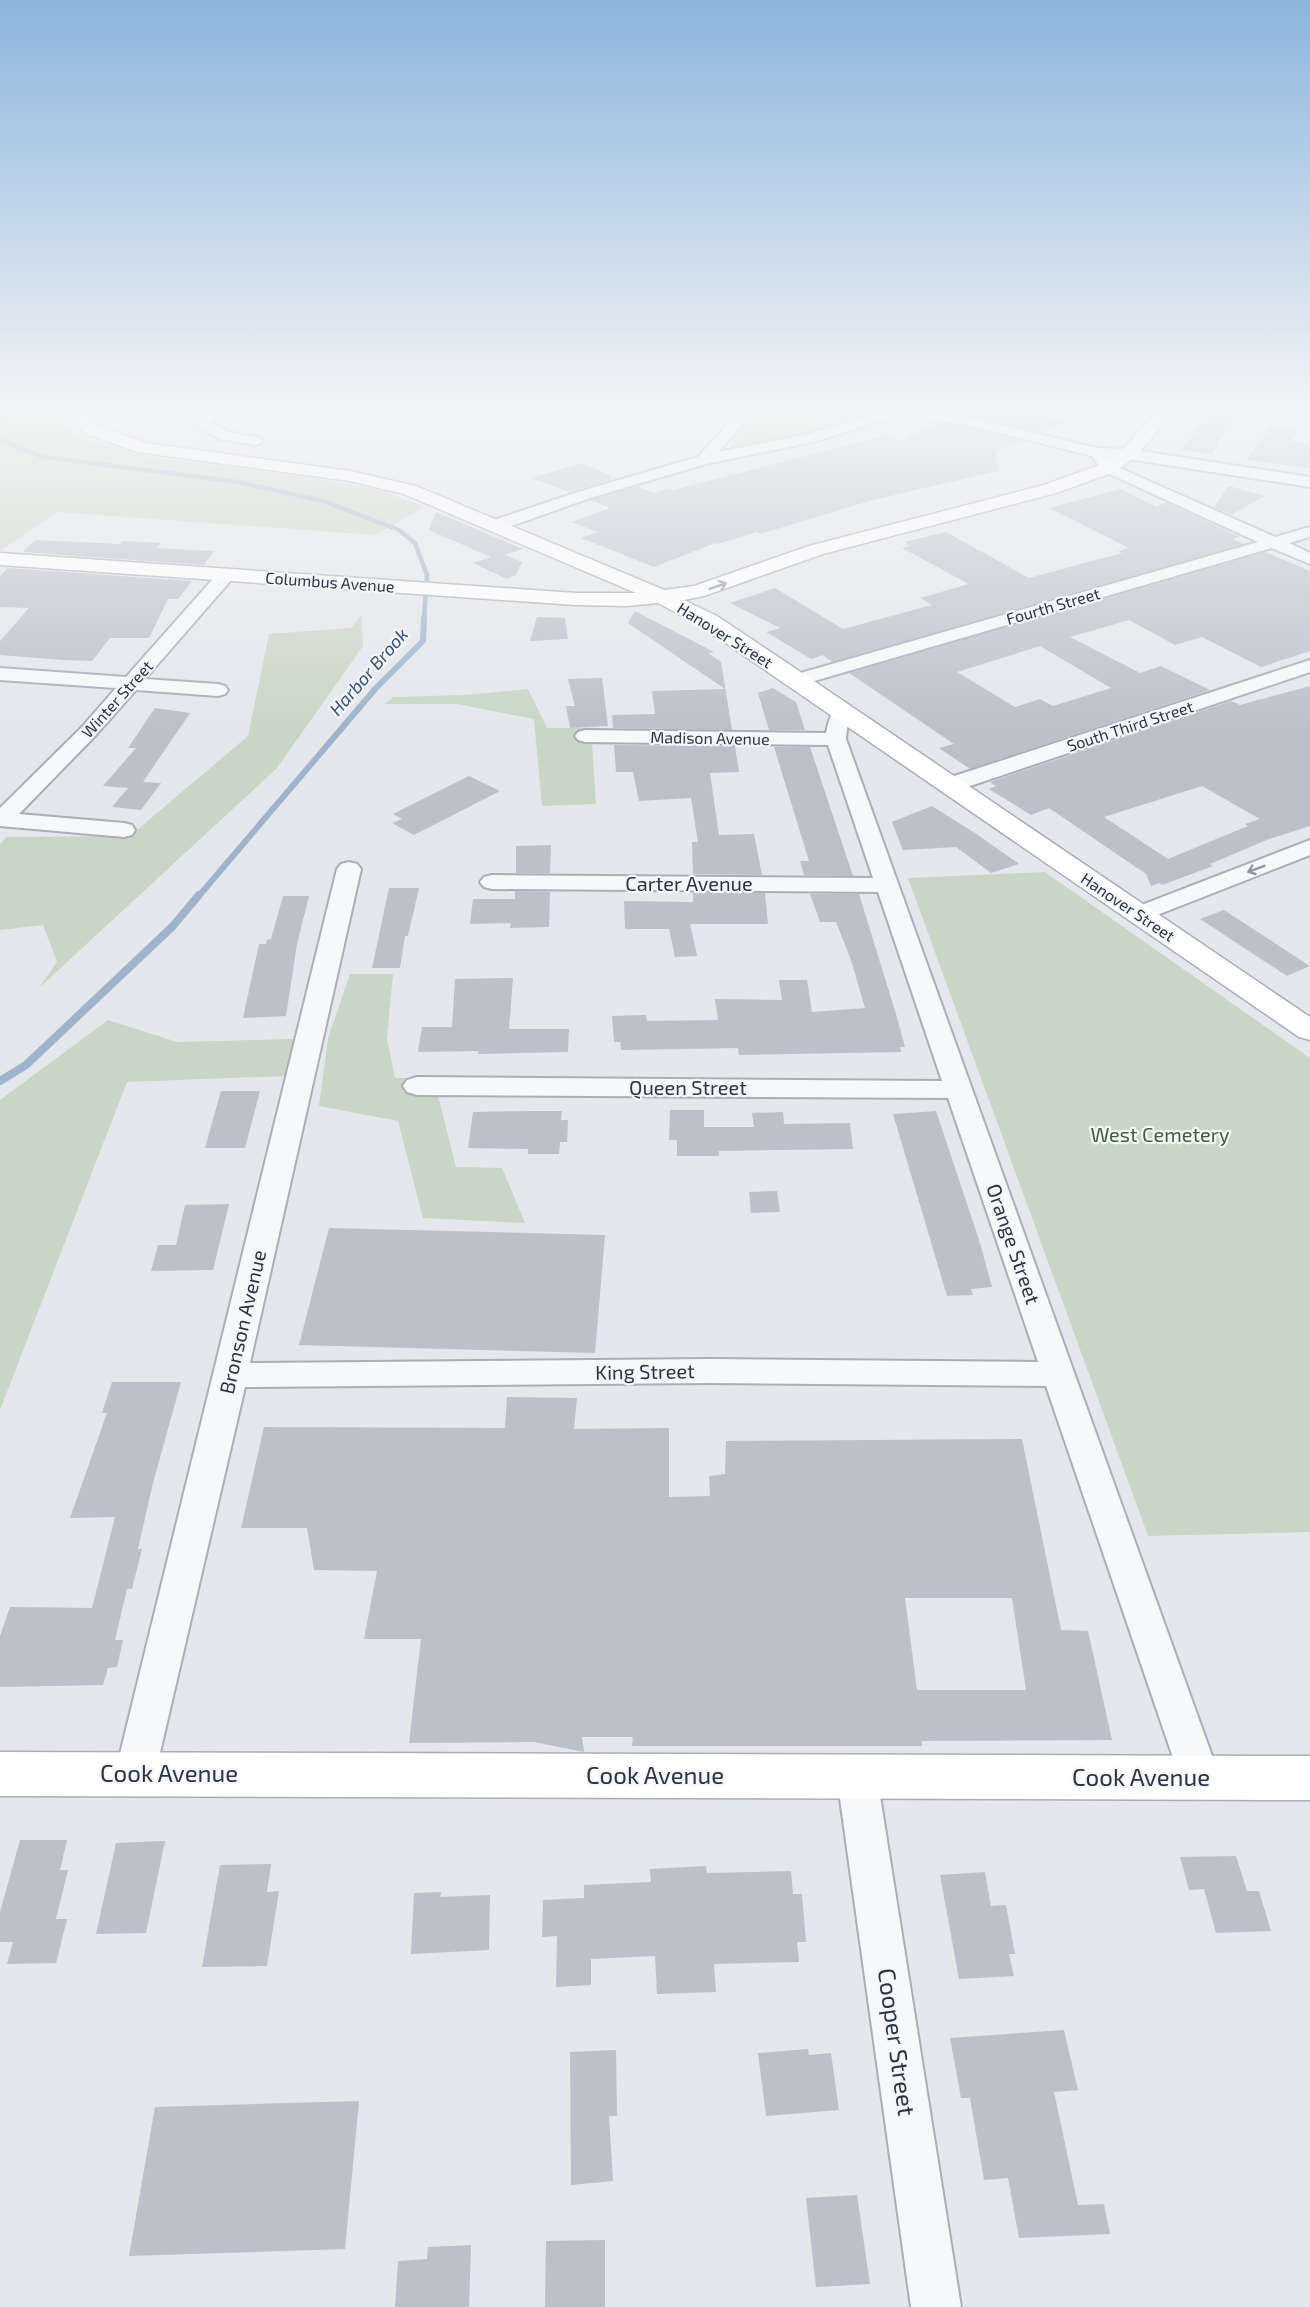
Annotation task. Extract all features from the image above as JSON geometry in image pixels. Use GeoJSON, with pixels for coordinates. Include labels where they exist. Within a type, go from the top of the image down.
{"type":"FeatureCollection","features":[{"type":"Feature","properties":{"kind":"main road","name":"Hanover Street"},"geometry":{"type":"LineString","coordinates":[[463,512],[660,596],[709,621],[796,680],[839,725],[950,785],[1310,1031]]}},
{"type":"Feature","properties":{"kind":"main road"},"geometry":{"type":"LineString","coordinates":[[749,554],[903,512]]}},
{"type":"Feature","properties":{"kind":"main road"},"geometry":{"type":"LineString","coordinates":[[918,512],[932,520]]}},
{"type":"Feature","properties":{"kind":"main road","name":"Columbus Avenue"},"geometry":{"type":"LineString","coordinates":[[0,560],[610,600],[660,596],[711,588],[813,551],[964,512]]}},
{"type":"Feature","properties":{"kind":"main road"},"geometry":{"type":"LineString","coordinates":[[794,540],[813,551]]}},
{"type":"Feature","properties":{"kind":"main road"},"geometry":{"type":"LineString","coordinates":[[660,596],[673,582],[693,574]]}},
{"type":"Feature","properties":{"kind":"main road","name":"Cook Avenue"},"geometry":{"type":"LineString","coordinates":[[0,1774],[1310,1778]]}},
{"type":"Feature","properties":{"kind":"street"},"geometry":{"type":"LineString","coordinates":[[496,525],[535,512]]}},
{"type":"Feature","properties":{"kind":"street"},"geometry":{"type":"LineString","coordinates":[[1209,512],[1310,559]]}},
{"type":"Feature","properties":{"kind":"street","name":"Fourth Street"},"geometry":{"type":"LineString","coordinates":[[796,680],[1310,532]]}},
{"type":"Feature","properties":{"kind":"street","name":"Winter Street"},"geometry":{"type":"LineString","coordinates":[[1,819],[89,731],[226,575]]}},
{"type":"Feature","properties":{"kind":"street","name":"South Third Street"},"geometry":{"type":"LineString","coordinates":[[950,785],[1310,666]]}},
{"type":"Feature","properties":{"kind":"street"},"geometry":{"type":"LineString","coordinates":[[0,674],[218,690]]}},
{"type":"Feature","properties":{"kind":"street","name":"Madison Avenue"},"geometry":{"type":"LineString","coordinates":[[585,736],[839,725]]}},
{"type":"Feature","properties":{"kind":"street","name":"Orange Street"},"geometry":{"type":"LineString","coordinates":[[839,725],[886,885],[1200,1778]]}},
{"type":"Feature","properties":{"kind":"street"},"geometry":{"type":"LineString","coordinates":[[1,819],[124,830]]}},
{"type":"Feature","properties":{"kind":"street"},"geometry":{"type":"LineString","coordinates":[[1139,914],[1310,847]]}},
{"type":"Feature","properties":{"kind":"street","name":"Bronson Avenue"},"geometry":{"type":"LineString","coordinates":[[135,1774],[231,1376],[349,869]]}},
{"type":"Feature","properties":{"kind":"street","name":"Carter Avenue"},"geometry":{"type":"LineString","coordinates":[[492,882],[886,885]]}},
{"type":"Feature","properties":{"kind":"street","name":"Queen Street"},"geometry":{"type":"LineString","coordinates":[[417,1086],[959,1090]]}},
{"type":"Feature","properties":{"kind":"street","name":"King Street"},"geometry":{"type":"LineString","coordinates":[[231,1376],[709,1371],[1059,1374]]}},
{"type":"Feature","properties":{"kind":"street","name":"Cooper Street"},"geometry":{"type":"LineString","coordinates":[[857,1777],[936,2307]]}},
{"type":"Feature","properties":{"kind":"green space"},"geometry":{"type":"Polygon","coordinates":[[[0,512],[417,512],[375,535],[57,512],[0,551],[0,512]]]}},
{"type":"Feature","properties":{"kind":"green space"},"geometry":{"type":"Polygon","coordinates":[[[361,615],[363,646],[277,768],[39,988],[57,962],[43,925],[0,930],[0,844],[6,837],[130,836],[248,736],[269,634],[351,628],[361,615]]]}},
{"type":"Feature","properties":{"kind":"green space"},"geometry":{"type":"Polygon","coordinates":[[[528,689],[547,728],[589,728],[596,804],[542,806],[534,719],[457,704],[384,704],[393,697],[465,695],[528,689]]]}},
{"type":"Feature","properties":{"kind":"green space","name":"West Cemetery"},"geometry":{"type":"Polygon","coordinates":[[[1045,872],[1310,1058],[1310,1532],[1148,1536],[908,878],[1045,872]]]}},
{"type":"Feature","properties":{"kind":"green space"},"geometry":{"type":"Polygon","coordinates":[[[350,974],[393,974],[387,1039],[395,1078],[413,1078],[417,1086],[438,1095],[456,1167],[502,1168],[525,1223],[423,1218],[398,1121],[319,1106],[328,1038],[350,974]]]}},
{"type":"Feature","properties":{"kind":"green space"},"geometry":{"type":"Polygon","coordinates":[[[108,1020],[177,1042],[296,1039],[285,1076],[127,1082],[0,1410],[0,1100],[108,1020]]]}},
{"type":"Feature","properties":{"kind":"building"},"geometry":{"type":"Polygon","coordinates":[[[436,512],[523,549],[505,555],[522,562],[516,575],[507,579],[473,563],[491,557],[429,530],[436,512]]]}},
{"type":"Feature","properties":{"kind":"building"},"geometry":{"type":"Polygon","coordinates":[[[600,512],[834,512],[760,534],[757,532],[715,543],[654,567],[581,538],[598,532],[572,522],[600,512]]]}},
{"type":"Feature","properties":{"kind":"building"},"geometry":{"type":"Polygon","coordinates":[[[1056,512],[1186,512],[1240,537],[1233,539],[1244,544],[832,662],[823,655],[811,659],[766,632],[780,628],[730,603],[775,588],[843,629],[932,605],[920,598],[969,584],[902,548],[910,546],[904,542],[946,532],[1029,578],[1122,553],[1118,551],[1129,548],[1056,512]]]}},
{"type":"Feature","properties":{"kind":"building"},"geometry":{"type":"Polygon","coordinates":[[[35,540],[120,544],[123,541],[161,543],[156,548],[214,551],[204,565],[23,552],[35,540]]]}},
{"type":"Feature","properties":{"kind":"building"},"geometry":{"type":"Polygon","coordinates":[[[1265,552],[1310,571],[1310,651],[1261,667],[1202,637],[1175,645],[1129,620],[1070,637],[1140,673],[1161,666],[1210,690],[970,769],[939,748],[954,744],[849,673],[1265,552]],[[1040,646],[957,672],[1015,707],[1040,699],[1053,706],[1111,688],[1040,646]]]}},
{"type":"Feature","properties":{"kind":"building"},"geometry":{"type":"Polygon","coordinates":[[[8,568],[192,581],[178,599],[168,599],[149,638],[110,638],[92,661],[64,660],[0,655],[0,641],[29,608],[0,607],[0,576],[8,568]]]}},
{"type":"Feature","properties":{"kind":"building"},"geometry":{"type":"Polygon","coordinates":[[[635,611],[714,652],[708,653],[721,662],[732,730],[613,728],[612,715],[655,714],[652,691],[725,689],[628,623],[635,611]]]}},
{"type":"Feature","properties":{"kind":"building"},"geometry":{"type":"Polygon","coordinates":[[[537,617],[565,618],[568,639],[530,641],[537,617]]]}},
{"type":"Feature","properties":{"kind":"building"},"geometry":{"type":"Polygon","coordinates":[[[602,678],[608,726],[570,728],[566,706],[575,706],[568,679],[602,678]]]}},
{"type":"Feature","properties":{"kind":"building"},"geometry":{"type":"Polygon","coordinates":[[[1310,686],[1310,826],[1269,839],[1210,864],[1213,866],[1162,885],[1159,883],[1151,886],[1146,874],[1049,808],[1031,815],[989,789],[996,786],[990,782],[1231,701],[1240,705],[1310,686]],[[1202,786],[1104,817],[1168,859],[1260,819],[1202,786]]]}},
{"type":"Feature","properties":{"kind":"building"},"geometry":{"type":"Polygon","coordinates":[[[773,688],[796,702],[805,730],[769,730],[758,693],[773,688]]]}},
{"type":"Feature","properties":{"kind":"building"},"geometry":{"type":"Polygon","coordinates":[[[155,708],[190,713],[143,782],[161,783],[141,810],[112,807],[128,788],[103,786],[136,748],[128,748],[155,708]]]}},
{"type":"Feature","properties":{"kind":"building"},"geometry":{"type":"Polygon","coordinates":[[[614,745],[735,746],[739,772],[710,773],[719,835],[754,834],[762,875],[693,874],[692,842],[698,842],[691,798],[639,801],[633,772],[616,772],[614,745]]]}},
{"type":"Feature","properties":{"kind":"building"},"geometry":{"type":"Polygon","coordinates":[[[774,747],[810,747],[853,876],[804,875],[800,861],[809,861],[774,747]]]}},
{"type":"Feature","properties":{"kind":"building"},"geometry":{"type":"Polygon","coordinates":[[[469,776],[500,791],[414,835],[392,823],[402,819],[393,814],[469,776]]]}},
{"type":"Feature","properties":{"kind":"building"},"geometry":{"type":"Polygon","coordinates":[[[932,806],[1019,864],[991,873],[956,847],[903,850],[892,822],[932,806]]]}},
{"type":"Feature","properties":{"kind":"building"},"geometry":{"type":"Polygon","coordinates":[[[551,845],[550,873],[516,873],[516,846],[551,845]]]}},
{"type":"Feature","properties":{"kind":"building"},"geometry":{"type":"Polygon","coordinates":[[[389,888],[419,888],[408,936],[405,936],[400,968],[372,968],[389,888]]]}},
{"type":"Feature","properties":{"kind":"building"},"geometry":{"type":"Polygon","coordinates":[[[515,891],[550,892],[549,927],[510,928],[511,923],[470,924],[473,899],[515,899],[515,891]]]}},
{"type":"Feature","properties":{"kind":"building"},"geometry":{"type":"Polygon","coordinates":[[[693,893],[765,893],[768,924],[690,924],[697,956],[675,957],[669,929],[625,929],[624,901],[693,902],[693,893]]]}},
{"type":"Feature","properties":{"kind":"building"},"geometry":{"type":"Polygon","coordinates":[[[810,894],[859,894],[905,1047],[900,1047],[901,1052],[739,1055],[738,1048],[621,1050],[620,1042],[614,1042],[612,1016],[646,1015],[647,1021],[718,1020],[715,999],[782,1000],[779,980],[807,980],[812,1012],[865,1008],[851,960],[836,922],[820,922],[810,894]]]}},
{"type":"Feature","properties":{"kind":"building"},"geometry":{"type":"Polygon","coordinates":[[[283,896],[309,896],[297,944],[286,1016],[243,1018],[259,944],[266,944],[267,940],[271,939],[283,896]]]}},
{"type":"Feature","properties":{"kind":"building"},"geometry":{"type":"Polygon","coordinates":[[[1224,910],[1310,966],[1287,976],[1200,919],[1224,910]]]}},
{"type":"Feature","properties":{"kind":"building"},"geometry":{"type":"Polygon","coordinates":[[[513,978],[509,1029],[569,1029],[568,1052],[478,1054],[478,1051],[418,1052],[422,1027],[452,1027],[455,979],[513,978]]]}},
{"type":"Feature","properties":{"kind":"building"},"geometry":{"type":"Polygon","coordinates":[[[221,1091],[260,1091],[245,1148],[205,1148],[221,1091]]]}},
{"type":"Feature","properties":{"kind":"building"},"geometry":{"type":"Polygon","coordinates":[[[670,1110],[704,1110],[704,1127],[754,1127],[752,1113],[783,1112],[784,1124],[850,1123],[853,1149],[719,1151],[719,1156],[677,1156],[677,1140],[669,1140],[670,1110]]]}},
{"type":"Feature","properties":{"kind":"building"},"geometry":{"type":"Polygon","coordinates":[[[562,1111],[561,1120],[568,1120],[567,1142],[560,1142],[559,1154],[528,1154],[528,1149],[468,1148],[473,1112],[562,1111]]]}},
{"type":"Feature","properties":{"kind":"building"},"geometry":{"type":"Polygon","coordinates":[[[936,1111],[980,1243],[992,1287],[971,1289],[973,1295],[947,1296],[893,1114],[936,1111]]]}},
{"type":"Feature","properties":{"kind":"building"},"geometry":{"type":"Polygon","coordinates":[[[777,1191],[780,1212],[751,1213],[749,1192],[777,1191]]]}},
{"type":"Feature","properties":{"kind":"building"},"geometry":{"type":"Polygon","coordinates":[[[229,1204],[213,1270],[151,1271],[158,1245],[176,1245],[185,1205],[229,1204]]]}},
{"type":"Feature","properties":{"kind":"building"},"geometry":{"type":"Polygon","coordinates":[[[329,1228],[605,1235],[595,1353],[299,1345],[329,1228]]]}},
{"type":"Feature","properties":{"kind":"building"},"geometry":{"type":"Polygon","coordinates":[[[112,1382],[181,1382],[153,1483],[138,1549],[142,1549],[132,1589],[127,1589],[115,1640],[123,1640],[117,1667],[108,1668],[103,1685],[0,1687],[0,1636],[10,1607],[92,1608],[115,1517],[70,1518],[107,1413],[102,1413],[112,1382]]]}},
{"type":"Feature","properties":{"kind":"building"},"geometry":{"type":"Polygon","coordinates":[[[507,1397],[577,1398],[574,1429],[669,1428],[669,1497],[710,1496],[709,1476],[725,1474],[726,1441],[1022,1439],[1061,1630],[1088,1631],[1112,1740],[922,1741],[922,1746],[632,1746],[633,1737],[582,1737],[584,1752],[534,1742],[409,1743],[421,1639],[364,1639],[377,1571],[314,1570],[307,1528],[241,1528],[264,1427],[505,1428],[507,1397]],[[905,1598],[917,1690],[1026,1690],[1012,1598],[905,1598]]]}},
{"type":"Feature","properties":{"kind":"building"},"geometry":{"type":"Polygon","coordinates":[[[20,1840],[67,1840],[60,1870],[68,1870],[56,1919],[67,1919],[56,1963],[7,1964],[13,1942],[0,1942],[0,1912],[20,1840]]]}},
{"type":"Feature","properties":{"kind":"building"},"geometry":{"type":"Polygon","coordinates":[[[165,1841],[146,1933],[96,1934],[116,1843],[165,1841]]]}},
{"type":"Feature","properties":{"kind":"building"},"geometry":{"type":"Polygon","coordinates":[[[1236,1856],[1247,1891],[1259,1891],[1271,1931],[1216,1933],[1204,1889],[1189,1890],[1180,1857],[1236,1856]]]}},
{"type":"Feature","properties":{"kind":"building"},"geometry":{"type":"Polygon","coordinates":[[[271,1864],[267,1892],[279,1891],[267,1966],[202,1967],[220,1865],[271,1864]]]}},
{"type":"Feature","properties":{"kind":"building"},"geometry":{"type":"Polygon","coordinates":[[[706,1866],[707,1873],[791,1871],[793,1894],[802,1894],[806,1942],[797,1942],[799,1962],[714,1964],[716,1992],[657,1994],[655,1956],[591,1959],[591,1985],[556,1987],[557,1936],[542,1937],[543,1900],[584,1898],[584,1885],[651,1882],[650,1869],[706,1866]]]}},
{"type":"Feature","properties":{"kind":"building"},"geometry":{"type":"Polygon","coordinates":[[[985,1872],[991,1906],[1006,1905],[1015,1954],[1009,1954],[1014,1976],[959,1979],[940,1875],[985,1872]]]}},
{"type":"Feature","properties":{"kind":"building"},"geometry":{"type":"Polygon","coordinates":[[[441,1892],[440,1897],[490,1895],[489,1950],[411,1954],[414,1893],[441,1892]]]}},
{"type":"Feature","properties":{"kind":"building"},"geometry":{"type":"Polygon","coordinates":[[[1064,2030],[1078,2090],[1054,2092],[1078,2205],[1104,2204],[1110,2234],[1019,2238],[1008,2178],[984,2180],[970,2098],[961,2098],[950,2038],[1064,2030]]]}},
{"type":"Feature","properties":{"kind":"building"},"geometry":{"type":"Polygon","coordinates":[[[808,2049],[809,2055],[831,2053],[839,2110],[766,2116],[758,2053],[808,2049]]]}},
{"type":"Feature","properties":{"kind":"building"},"geometry":{"type":"Polygon","coordinates":[[[616,2050],[617,2116],[609,2116],[613,2181],[571,2185],[570,2052],[616,2050]]]}},
{"type":"Feature","properties":{"kind":"building"},"geometry":{"type":"Polygon","coordinates":[[[359,2101],[345,2249],[129,2256],[155,2107],[359,2101]]]}},
{"type":"Feature","properties":{"kind":"building"},"geometry":{"type":"Polygon","coordinates":[[[857,2195],[870,2284],[816,2287],[806,2198],[857,2195]]]}},
{"type":"Feature","properties":{"kind":"building"},"geometry":{"type":"Polygon","coordinates":[[[605,2240],[605,2307],[545,2307],[546,2241],[605,2240]]]}},
{"type":"Feature","properties":{"kind":"building"},"geometry":{"type":"Polygon","coordinates":[[[471,2245],[469,2307],[395,2307],[398,2261],[427,2259],[428,2247],[471,2245]]]}},
{"type":"Feature","properties":{"kind":"waterway","name":"Harbor Brook"},"geometry":{"type":"LineString","coordinates":[[351,512],[399,530],[415,543],[427,575],[424,620]]}},
{"type":"Feature","properties":{"kind":"waterway","name":"Harbor Brook"},"geometry":{"type":"LineString","coordinates":[[198,897],[376,688],[423,641],[424,618]]}},
{"type":"Feature","properties":{"kind":"waterway","name":"Harbor Brook"},"geometry":{"type":"LineString","coordinates":[[0,1081],[26,1065],[172,927],[199,895]]}}]}
